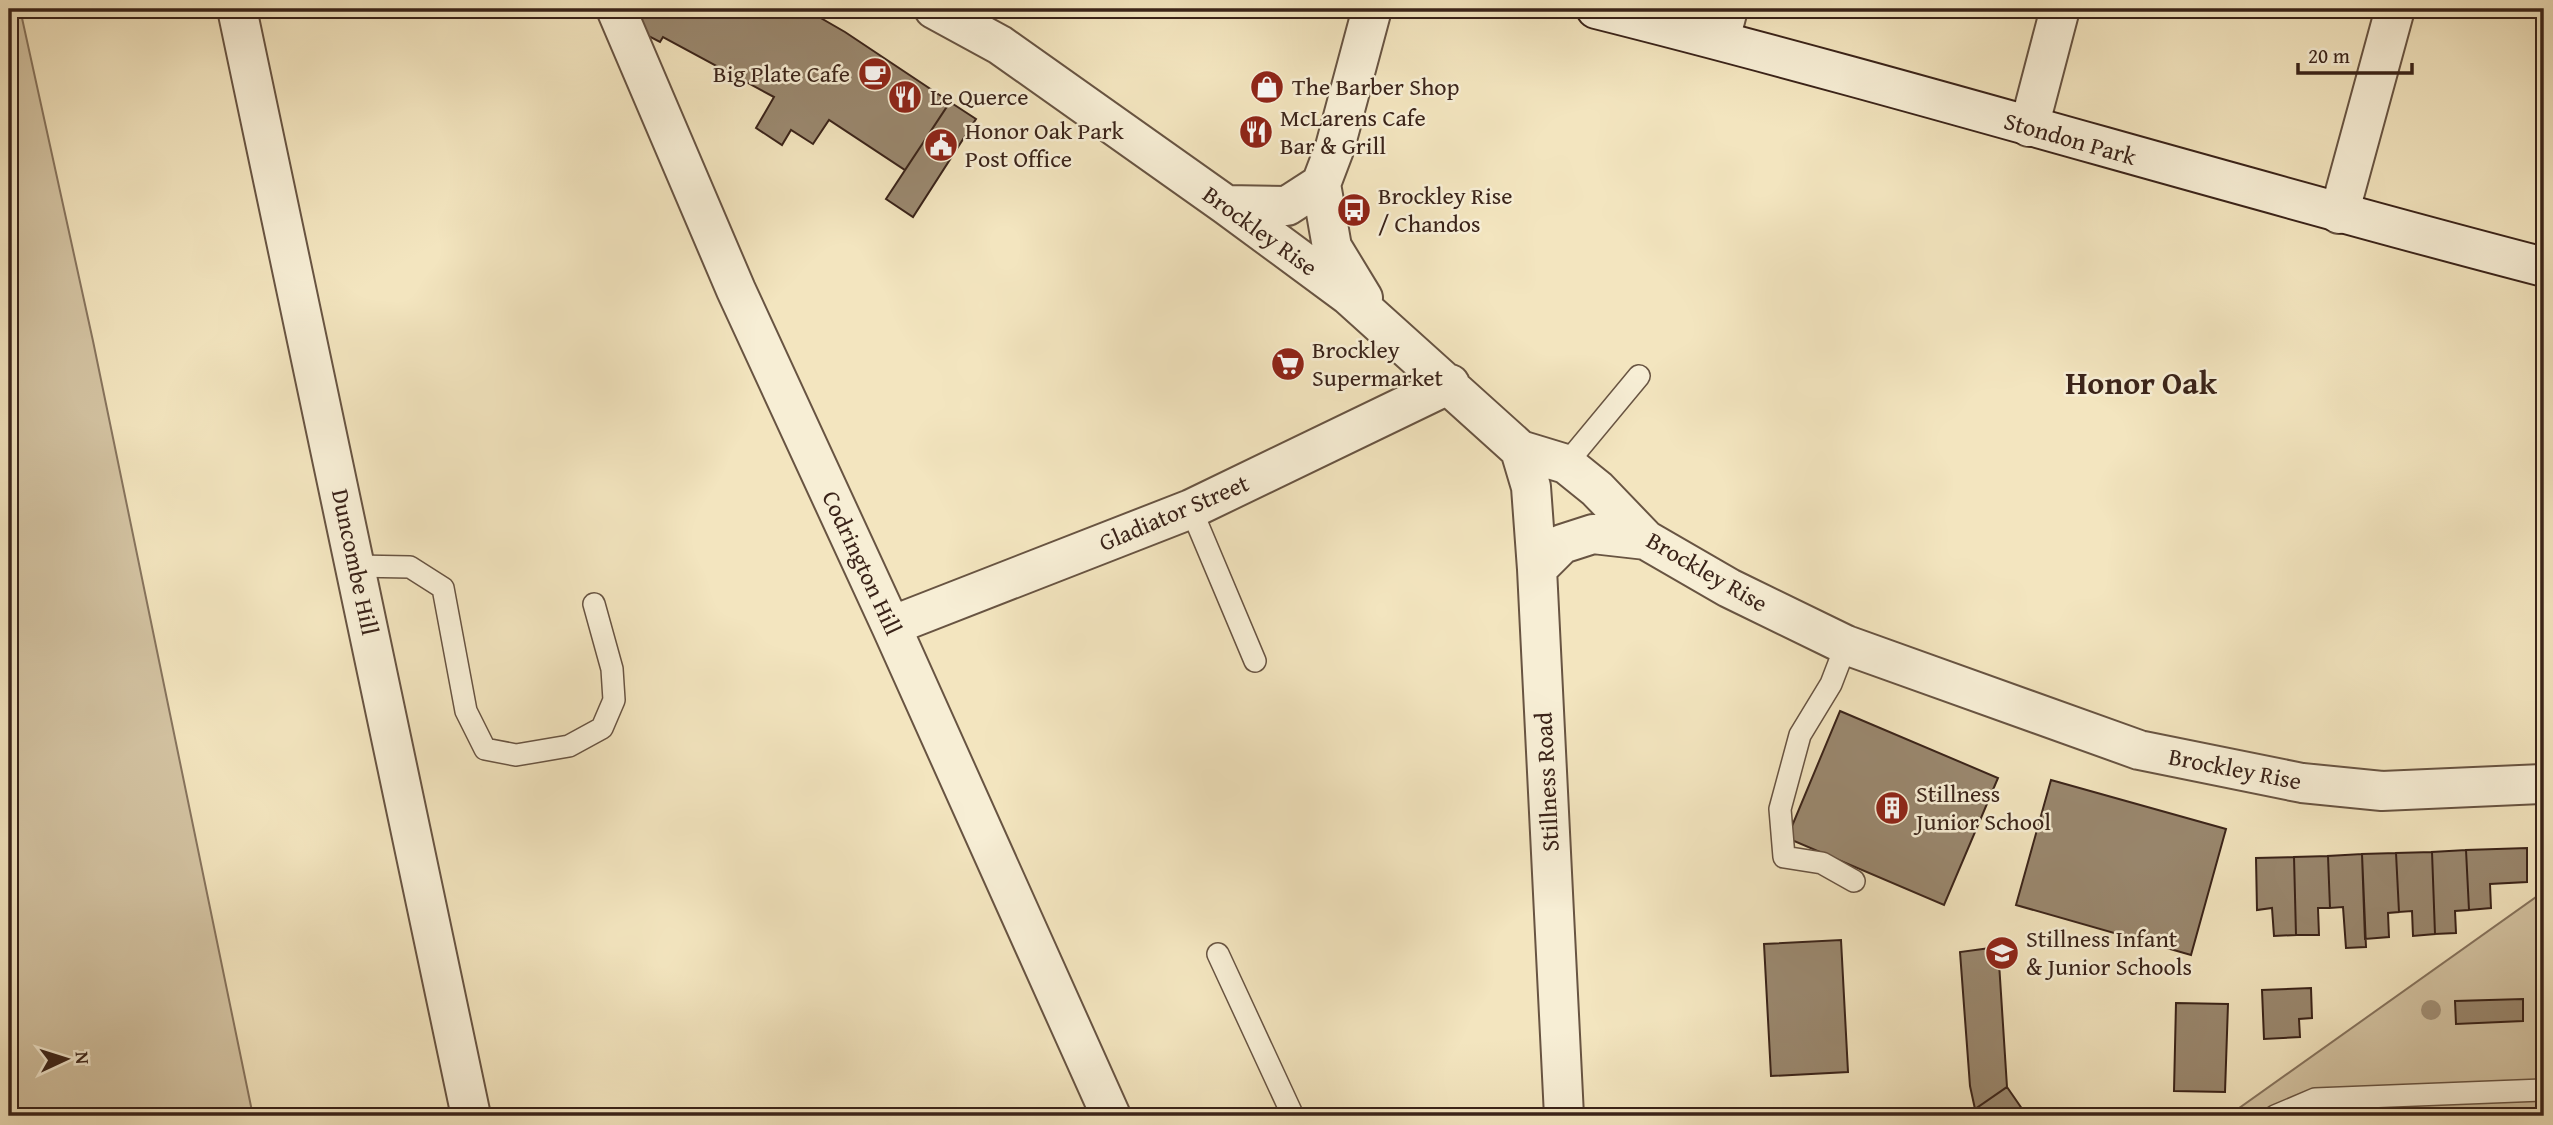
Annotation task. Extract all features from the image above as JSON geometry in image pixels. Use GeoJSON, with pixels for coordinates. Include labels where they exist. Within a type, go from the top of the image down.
{"type":"FeatureCollection","features":[{"type":"Feature","properties":{"kind":"street","name":"Duncombe Hill"},"geometry":{"type":"LineString","coordinates":[[237,9],[471,1116]]}},
{"type":"Feature","properties":{"kind":"street","name":"Codrington Hill"},"geometry":{"type":"LineString","coordinates":[[616,9],[736,290],[891,626],[1111,1116]]}},
{"type":"Feature","properties":{"kind":"street","name":"Brockley Rise"},"geometry":{"type":"LineString","coordinates":[[934,9],[1000,45],[1348,295],[1378,324],[1450,384],[1520,450],[1566,464],[1597,489],[1646,540],[1729,588],[1846,645],[2139,750],[2302,783],[2382,790],[2544,784]]}},
{"type":"Feature","properties":{"kind":"street"},"geometry":{"type":"LineString","coordinates":[[1371,9],[1335,147],[1321,184],[1332,247],[1378,324]]}},
{"type":"Feature","properties":{"kind":"street","name":"Stondon Park"},"geometry":{"type":"LineString","coordinates":[[1596,9],[1724,24],[2029,127],[2339,214],[2544,267]]}},
{"type":"Feature","properties":{"kind":"street"},"geometry":{"type":"LineString","coordinates":[[2029,127],[2060,9]]}},
{"type":"Feature","properties":{"kind":"street"},"geometry":{"type":"LineString","coordinates":[[2339,214],[2395,9]]}},
{"type":"Feature","properties":{"kind":"street"},"geometry":{"type":"LineString","coordinates":[[1226,205],[1287,206],[1321,184]]}},
{"type":"Feature","properties":{"kind":"street","name":"Gladiator Street"},"geometry":{"type":"LineString","coordinates":[[891,626],[1191,509],[1450,384]]}},
{"type":"Feature","properties":{"kind":"street","name":"Stillness Road"},"geometry":{"type":"LineString","coordinates":[[1520,450],[1531,487],[1537,569],[1564,1116]]}},
{"type":"Feature","properties":{"kind":"street"},"geometry":{"type":"LineString","coordinates":[[1537,569],[1562,544],[1593,534],[1646,540]]}},
{"type":"Feature","properties":{"kind":"lane"},"geometry":{"type":"LineString","coordinates":[[1566,464],[1639,376]]}},
{"type":"Feature","properties":{"kind":"lane"},"geometry":{"type":"LineString","coordinates":[[1191,509],[1255,661]]}},
{"type":"Feature","properties":{"kind":"lane"},"geometry":{"type":"LineString","coordinates":[[355,566],[410,567],[443,588],[466,711],[485,749],[516,755],[569,746],[602,728],[614,700],[612,669],[594,604]]}},
{"type":"Feature","properties":{"kind":"lane"},"geometry":{"type":"LineString","coordinates":[[1846,645],[1831,684],[1800,735],[1780,809],[1784,857],[1822,863],[1854,881]]}},
{"type":"Feature","properties":{"kind":"lane"},"geometry":{"type":"LineString","coordinates":[[1218,954],[1293,1116]]}},
{"type":"Feature","properties":{"kind":"lane"},"geometry":{"type":"LineString","coordinates":[[2275,1116],[2315,1099],[2544,1090]]}},
{"type":"Feature","properties":{"kind":"shaded area"},"geometry":{"type":"Polygon","coordinates":[[[9,9],[20,9],[93,341],[253,1116],[9,1116],[9,9]]]}},
{"type":"Feature","properties":{"kind":"shaded area"},"geometry":{"type":"Polygon","coordinates":[[[2541,830],[2544,830],[2544,1116],[2228,1116],[2543,892],[2541,830]]]}},
{"type":"Feature","properties":{"kind":"building"},"geometry":{"type":"Polygon","coordinates":[[[621,9],[805,9],[845,32],[950,102],[905,170],[829,120],[813,144],[791,130],[782,145],[756,128],[774,97],[663,37],[660,42],[629,26],[621,9]]]}},
{"type":"Feature","properties":{"kind":"building","name":"Honor Oak Park Post Office"},"geometry":{"type":"Polygon","coordinates":[[[950,102],[976,119],[913,217],[886,199],[950,102]]]}},
{"type":"Feature","properties":{"kind":"building","name":"Stillness Junior School"},"geometry":{"type":"Polygon","coordinates":[[[1840,711],[1998,778],[1944,905],[1787,838],[1840,711]]]}},
{"type":"Feature","properties":{"kind":"building"},"geometry":{"type":"Polygon","coordinates":[[[2051,780],[2226,829],[2191,955],[2016,905],[2051,780]]]}},
{"type":"Feature","properties":{"kind":"building"},"geometry":{"type":"Polygon","coordinates":[[[2527,848],[2527,882],[2490,884],[2491,908],[2469,910],[2466,850],[2527,848]]]}},
{"type":"Feature","properties":{"kind":"building"},"geometry":{"type":"Polygon","coordinates":[[[2466,850],[2469,910],[2455,911],[2456,933],[2435,934],[2432,852],[2466,850]]]}},
{"type":"Feature","properties":{"kind":"building"},"geometry":{"type":"Polygon","coordinates":[[[2432,852],[2435,934],[2413,936],[2412,911],[2399,912],[2396,853],[2432,852]]]}},
{"type":"Feature","properties":{"kind":"building"},"geometry":{"type":"Polygon","coordinates":[[[2396,853],[2399,912],[2388,913],[2389,937],[2365,939],[2362,854],[2396,853]]]}},
{"type":"Feature","properties":{"kind":"building"},"geometry":{"type":"Polygon","coordinates":[[[2362,854],[2366,947],[2346,948],[2343,907],[2330,908],[2328,856],[2362,854]]]}},
{"type":"Feature","properties":{"kind":"building"},"geometry":{"type":"Polygon","coordinates":[[[2328,856],[2330,908],[2318,908],[2319,935],[2296,935],[2294,857],[2328,856]]]}},
{"type":"Feature","properties":{"kind":"building"},"geometry":{"type":"Polygon","coordinates":[[[2294,857],[2296,935],[2274,936],[2272,908],[2257,910],[2256,858],[2294,857]]]}},
{"type":"Feature","properties":{"kind":"building"},"geometry":{"type":"Polygon","coordinates":[[[1841,940],[1848,1072],[1771,1076],[1764,944],[1841,940]]]}},
{"type":"Feature","properties":{"kind":"building"},"geometry":{"type":"Polygon","coordinates":[[[1998,947],[2007,1087],[1975,1109],[1970,1086],[1960,952],[1998,947]]]}},
{"type":"Feature","properties":{"kind":"building"},"geometry":{"type":"Polygon","coordinates":[[[2311,988],[2312,1018],[2299,1019],[2300,1037],[2264,1039],[2262,990],[2311,988]]]}},
{"type":"Feature","properties":{"kind":"building"},"geometry":{"type":"Polygon","coordinates":[[[2523,999],[2523,1021],[2456,1024],[2455,1001],[2523,999]]]}},
{"type":"Feature","properties":{"kind":"building"},"geometry":{"type":"Polygon","coordinates":[[[2176,1003],[2228,1004],[2225,1092],[2174,1091],[2176,1003]]]}},
{"type":"Feature","properties":{"kind":"building"},"geometry":{"type":"Polygon","coordinates":[[[2007,1087],[2027,1116],[1964,1116],[1975,1109],[2007,1087]]]}},
{"type":"Feature","properties":{"kind":"place","name":"Big Plate Cafe"},"geometry":{"type":"Point","coordinates":[875,74]}},
{"type":"Feature","properties":{"kind":"place","name":"The Barber Shop"},"geometry":{"type":"Point","coordinates":[1267,87]}},
{"type":"Feature","properties":{"kind":"place","name":"Le Querce"},"geometry":{"type":"Point","coordinates":[905,97]}},
{"type":"Feature","properties":{"kind":"place","name":"McLarens Cafe Bar & Grill"},"geometry":{"type":"Point","coordinates":[1256,132]}},
{"type":"Feature","properties":{"kind":"place","name":"Honor Oak Park Post Office"},"geometry":{"type":"Point","coordinates":[941,145]}},
{"type":"Feature","properties":{"kind":"place","name":"Brockley Rise / Chandos"},"geometry":{"type":"Point","coordinates":[1354,210]}},
{"type":"Feature","properties":{"kind":"place","name":"Brockley Supermarket"},"geometry":{"type":"Point","coordinates":[1288,364]}},
{"type":"Feature","properties":{"kind":"place","name":"Stillness Junior School"},"geometry":{"type":"Point","coordinates":[1892,808]}},
{"type":"Feature","properties":{"kind":"place","name":"Stillness Infant & Junior Schools"},"geometry":{"type":"Point","coordinates":[2002,953]}},
{"type":"Feature","properties":{"kind":"district","name":"Honor Oak"},"geometry":{"type":"Point","coordinates":[2141,383]}}]}
